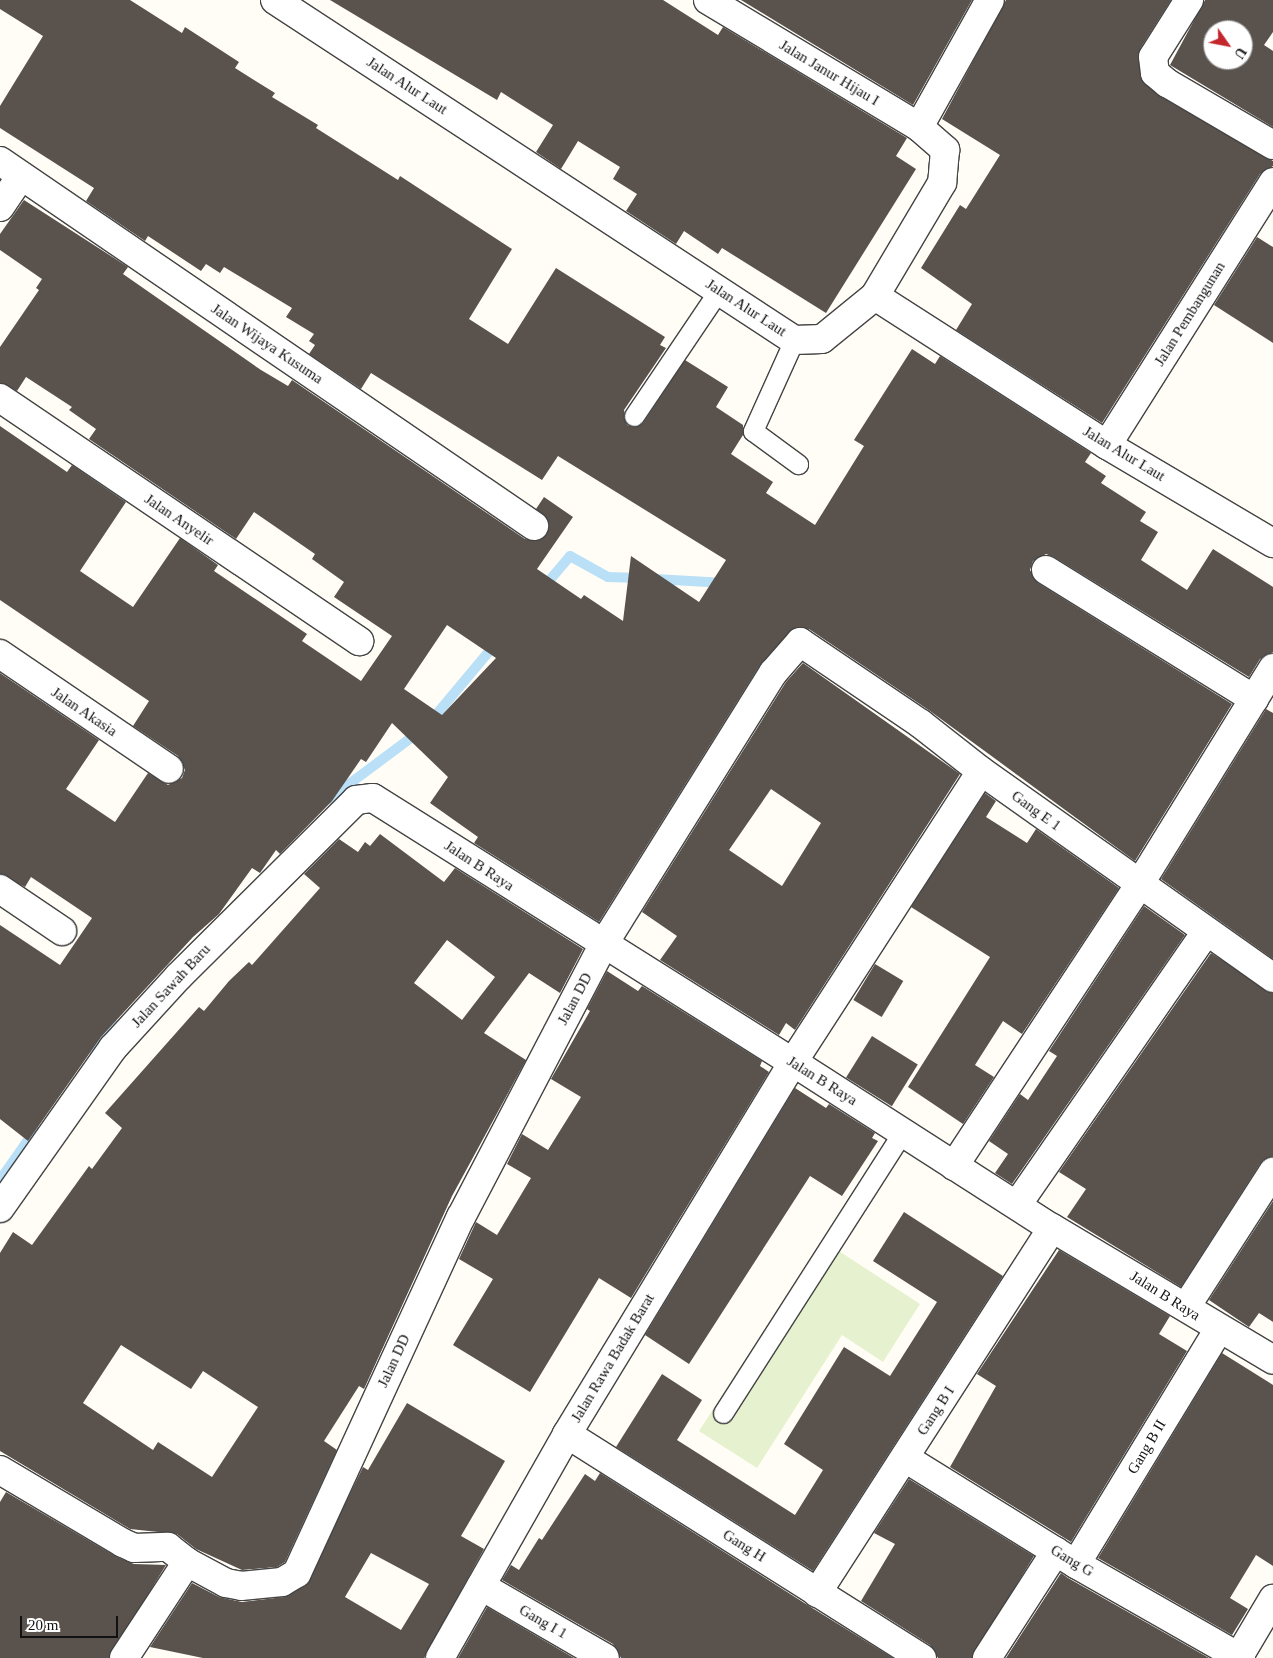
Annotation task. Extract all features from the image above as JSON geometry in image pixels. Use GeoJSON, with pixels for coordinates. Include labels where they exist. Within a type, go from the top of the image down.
{"type":"FeatureCollection","features":[{"type":"Feature","properties":{"kind":"street","name":"Jalan Alur Laut"},"geometry":{"type":"LineString","coordinates":[[275,0],[794,340],[822,339],[875,296],[1107,445],[1273,543]]}},
{"type":"Feature","properties":{"kind":"street","name":"Jalan Janur Hijau I"},"geometry":{"type":"LineString","coordinates":[[710,0],[919,127],[945,150],[942,183],[875,296]]}},
{"type":"Feature","properties":{"kind":"street"},"geometry":{"type":"LineString","coordinates":[[919,127],[990,0]]}},
{"type":"Feature","properties":{"kind":"street"},"geometry":{"type":"LineString","coordinates":[[1189,0],[1153,57],[1156,73],[1167,83],[1273,144]]}},
{"type":"Feature","properties":{"kind":"street"},"geometry":{"type":"LineString","coordinates":[[0,207],[11,169]]}},
{"type":"Feature","properties":{"kind":"street","name":"Jalan Wijaya Kusuma"},"geometry":{"type":"LineString","coordinates":[[11,169],[534,526]]}},
{"type":"Feature","properties":{"kind":"street","name":"Jalan Pembangunan"},"geometry":{"type":"LineString","coordinates":[[1107,445],[1272,185]]}},
{"type":"Feature","properties":{"kind":"street","name":"Jalan Anyelir"},"geometry":{"type":"LineString","coordinates":[[0,398],[359,641]]}},
{"type":"Feature","properties":{"kind":"street"},"geometry":{"type":"LineString","coordinates":[[1046,570],[1254,699]]}},
{"type":"Feature","properties":{"kind":"street","name":"Gang E 1"},"geometry":{"type":"LineString","coordinates":[[800,642],[921,724],[981,771],[1139,885],[1273,978]]}},
{"type":"Feature","properties":{"kind":"street","name":"Jalan DD"},"geometry":{"type":"LineString","coordinates":[[0,1470],[123,1543],[134,1548],[148,1544],[168,1548],[187,1562],[226,1583],[241,1586],[282,1582],[297,1573],[461,1217],[603,945],[773,673],[800,642]]}},
{"type":"Feature","properties":{"kind":"street","name":"Jalan Akasia"},"geometry":{"type":"LineString","coordinates":[[0,654],[169,769]]}},
{"type":"Feature","properties":{"kind":"street"},"geometry":{"type":"LineString","coordinates":[[954,1166],[1139,885],[1273,668]]}},
{"type":"Feature","properties":{"kind":"street","name":"Jalan Rawa Badak Barat"},"geometry":{"type":"LineString","coordinates":[[440,1658],[566,1434],[793,1062],[981,771]]}},
{"type":"Feature","properties":{"kind":"street","name":"Jalan Sawah Baru"},"geometry":{"type":"LineString","coordinates":[[0,1208],[113,1048],[165,991],[346,808],[366,797],[373,798]]}},
{"type":"Feature","properties":{"kind":"street","name":"Jalan B Raya"},"geometry":{"type":"LineString","coordinates":[[373,798],[603,945],[793,1062],[1052,1228],[1186,1308],[1218,1330],[1273,1360]]}},
{"type":"Feature","properties":{"kind":"street"},"geometry":{"type":"LineString","coordinates":[[0,889],[62,931]]}},
{"type":"Feature","properties":{"kind":"street"},"geometry":{"type":"LineString","coordinates":[[1017,1205],[1206,932]]}},
{"type":"Feature","properties":{"kind":"street"},"geometry":{"type":"LineString","coordinates":[[1186,1308],[1273,1172]]}},
{"type":"Feature","properties":{"kind":"street","name":"Gang B I"},"geometry":{"type":"LineString","coordinates":[[817,1593],[906,1458],[1052,1228]]}},
{"type":"Feature","properties":{"kind":"street","name":"Gang B II"},"geometry":{"type":"LineString","coordinates":[[987,1658],[1066,1558],[1218,1330]]}},
{"type":"Feature","properties":{"kind":"street","name":"Gang H"},"geometry":{"type":"LineString","coordinates":[[566,1434],[922,1658]]}},
{"type":"Feature","properties":{"kind":"street","name":"Gang G"},"geometry":{"type":"LineString","coordinates":[[906,1458],[1066,1558],[1240,1658]]}},
{"type":"Feature","properties":{"kind":"street"},"geometry":{"type":"LineString","coordinates":[[124,1658],[187,1562]]}},
{"type":"Feature","properties":{"kind":"street","name":"Gang I 1"},"geometry":{"type":"LineString","coordinates":[[481,1586],[606,1658]]}},
{"type":"Feature","properties":{"kind":"street"},"geometry":{"type":"LineString","coordinates":[[1240,1658],[1273,1599]]}},
{"type":"Feature","properties":{"kind":"lane"},"geometry":{"type":"LineString","coordinates":[[634,416],[719,290]]}},
{"type":"Feature","properties":{"kind":"lane"},"geometry":{"type":"LineString","coordinates":[[794,340],[753,431],[798,464]]}},
{"type":"Feature","properties":{"kind":"lane"},"geometry":{"type":"LineString","coordinates":[[723,1413],[903,1132]]}},
{"type":"Feature","properties":{"kind":"green space"},"geometry":{"type":"Polygon","coordinates":[[[822,1240],[920,1304],[883,1362],[842,1335],[757,1468],[699,1431],[822,1240]]]}},
{"type":"Feature","properties":{"kind":"building"},"geometry":{"type":"Polygon","coordinates":[[[0,0],[130,0],[182,33],[185,27],[239,62],[235,68],[275,93],[272,97],[318,125],[316,128],[398,180],[400,176],[512,249],[469,319],[508,344],[556,268],[665,337],[660,345],[666,348],[624,410],[627,425],[634,427],[643,423],[685,360],[728,387],[716,407],[743,425],[743,435],[731,454],[773,482],[766,493],[815,525],[864,446],[854,440],[912,349],[935,364],[940,356],[1091,453],[1085,462],[1106,476],[1101,483],[1146,512],[1140,521],[1158,532],[1141,560],[1187,590],[1213,549],[1273,587],[1273,652],[1260,659],[1249,677],[1054,557],[1046,554],[1033,561],[1030,570],[1038,583],[1232,704],[1135,861],[930,711],[809,629],[794,628],[760,665],[599,922],[474,843],[478,837],[430,803],[448,777],[392,723],[366,762],[361,759],[332,801],[280,854],[276,850],[260,873],[252,868],[219,914],[193,937],[101,1037],[28,1141],[0,1119],[0,925],[60,965],[92,918],[31,877],[25,887],[0,874],[0,673],[99,740],[66,789],[115,822],[148,773],[168,785],[182,778],[185,770],[178,756],[133,726],[149,701],[0,600],[0,426],[67,472],[72,465],[126,502],[80,571],[133,607],[180,538],[218,565],[214,571],[307,634],[302,641],[361,681],[392,636],[334,597],[344,582],[312,559],[315,554],[254,512],[236,539],[89,439],[96,429],[69,410],[72,407],[26,377],[17,391],[0,383],[0,347],[39,290],[36,288],[42,279],[0,250],[0,234],[24,200],[128,267],[123,274],[261,370],[288,386],[292,380],[525,539],[540,540],[547,534],[548,520],[536,509],[544,497],[573,517],[537,569],[581,599],[584,595],[623,621],[631,556],[699,602],[726,560],[558,456],[542,480],[371,373],[361,389],[309,354],[315,345],[309,341],[314,334],[286,317],[292,308],[224,267],[220,273],[206,264],[201,271],[148,236],[145,241],[86,201],[94,188],[0,128],[0,106],[43,36],[0,9],[0,0]],[[447,625],[404,689],[442,715],[496,658],[447,625]]]}},
{"type":"Feature","properties":{"kind":"building"},"geometry":{"type":"Polygon","coordinates":[[[330,0],[663,0],[718,35],[723,27],[907,138],[896,156],[916,169],[826,313],[722,248],[718,254],[684,231],[676,244],[626,211],[637,194],[613,179],[620,167],[578,141],[561,169],[536,152],[553,125],[501,92],[497,100],[330,0]]]}},
{"type":"Feature","properties":{"kind":"building"},"geometry":{"type":"Polygon","coordinates":[[[741,0],[972,0],[913,105],[741,0]]]}},
{"type":"Feature","properties":{"kind":"building"},"geometry":{"type":"Polygon","coordinates":[[[1006,0],[1171,0],[1140,49],[1140,75],[1145,84],[1273,161],[1273,166],[1260,174],[1102,423],[956,330],[972,304],[921,268],[960,205],[966,209],[1000,155],[942,119],[1006,0]]]}},
{"type":"Feature","properties":{"kind":"building"},"geometry":{"type":"Polygon","coordinates":[[[1205,0],[1273,0],[1273,32],[1264,45],[1273,51],[1273,127],[1170,65],[1205,0]]]}},
{"type":"Feature","properties":{"kind":"building"},"geometry":{"type":"Polygon","coordinates":[[[1257,237],[1273,247],[1273,343],[1214,305],[1257,237]]]}},
{"type":"Feature","properties":{"kind":"building"},"geometry":{"type":"Polygon","coordinates":[[[803,663],[960,774],[795,1030],[786,1023],[779,1035],[660,960],[677,936],[642,912],[786,682],[803,663]],[[771,789],[729,850],[782,886],[821,823],[771,789]]]}},
{"type":"Feature","properties":{"kind":"building"},"geometry":{"type":"Polygon","coordinates":[[[1266,709],[1273,713],[1273,959],[1161,879],[1266,709]]]}},
{"type":"Feature","properties":{"kind":"building"},"geometry":{"type":"Polygon","coordinates":[[[985,793],[996,801],[986,817],[1027,843],[1036,829],[1119,888],[1022,1034],[1003,1021],[975,1065],[994,1077],[963,1124],[908,1087],[990,957],[911,907],[985,793]]]}},
{"type":"Feature","properties":{"kind":"building"},"geometry":{"type":"Polygon","coordinates":[[[380,834],[444,882],[455,868],[583,949],[560,993],[529,973],[484,1033],[526,1060],[452,1196],[364,1389],[359,1386],[324,1441],[337,1450],[285,1562],[277,1567],[242,1570],[196,1549],[177,1534],[130,1529],[0,1451],[0,1253],[13,1232],[32,1245],[89,1166],[92,1169],[122,1128],[105,1113],[199,1007],[204,1011],[229,981],[249,962],[252,965],[320,888],[304,874],[339,839],[358,852],[365,842],[370,846],[380,834]],[[447,940],[414,983],[462,1020],[495,977],[447,940]],[[121,1345],[83,1403],[153,1450],[158,1442],[212,1477],[258,1407],[203,1371],[191,1389],[121,1345]]]}},
{"type":"Feature","properties":{"kind":"building"},"geometry":{"type":"Polygon","coordinates":[[[1144,906],[1185,935],[1012,1184],[995,1173],[1008,1154],[989,1141],[1020,1094],[1028,1100],[1057,1056],[1049,1051],[1144,906]]]}},
{"type":"Feature","properties":{"kind":"building"},"geometry":{"type":"Polygon","coordinates":[[[1211,953],[1273,993],[1273,1156],[1260,1164],[1181,1287],[1067,1217],[1086,1189],[1059,1172],[1211,953]]]}},
{"type":"Feature","properties":{"kind":"building"},"geometry":{"type":"Polygon","coordinates":[[[875,964],[903,981],[882,1017],[853,1000],[875,964]]]}},
{"type":"Feature","properties":{"kind":"building"},"geometry":{"type":"Polygon","coordinates":[[[607,971],[638,991],[642,986],[762,1061],[760,1066],[769,1072],[631,1298],[599,1278],[530,1392],[453,1345],[493,1279],[459,1259],[476,1222],[497,1235],[531,1178],[507,1164],[522,1134],[548,1150],[581,1097],[551,1079],[590,1011],[587,1009],[607,971]]]}},
{"type":"Feature","properties":{"kind":"building"},"geometry":{"type":"Polygon","coordinates":[[[872,1036],[918,1065],[892,1106],[846,1078],[872,1036]]]}},
{"type":"Feature","properties":{"kind":"building"},"geometry":{"type":"Polygon","coordinates":[[[795,1088],[826,1108],[829,1104],[875,1133],[872,1138],[878,1141],[842,1196],[810,1176],[689,1364],[645,1335],[795,1088]]]}},
{"type":"Feature","properties":{"kind":"building"},"geometry":{"type":"Polygon","coordinates":[[[1273,1201],[1273,1322],[1259,1313],[1249,1327],[1209,1300],[1273,1201]]]}},
{"type":"Feature","properties":{"kind":"building"},"geometry":{"type":"Polygon","coordinates":[[[904,1212],[1003,1276],[813,1571],[616,1447],[662,1374],[702,1400],[677,1440],[795,1515],[823,1470],[784,1444],[844,1347],[890,1376],[937,1302],[873,1261],[904,1212]]]}},
{"type":"Feature","properties":{"kind":"building"},"geometry":{"type":"Polygon","coordinates":[[[1059,1250],[1170,1316],[1159,1334],[1187,1351],[1071,1542],[950,1467],[996,1386],[977,1374],[1059,1250]]]}},
{"type":"Feature","properties":{"kind":"building"},"geometry":{"type":"Polygon","coordinates":[[[1222,1353],[1273,1385],[1273,1566],[1256,1555],[1230,1598],[1248,1609],[1232,1635],[1098,1558],[1222,1353]]]}},
{"type":"Feature","properties":{"kind":"building"},"geometry":{"type":"Polygon","coordinates":[[[407,1403],[505,1461],[461,1536],[484,1549],[424,1658],[203,1658],[150,1647],[192,1583],[219,1597],[242,1602],[284,1597],[305,1586],[363,1467],[368,1470],[407,1403]],[[371,1553],[345,1597],[401,1630],[429,1584],[371,1553]]]}},
{"type":"Feature","properties":{"kind":"building"},"geometry":{"type":"Polygon","coordinates":[[[600,1473],[893,1658],[621,1658],[613,1644],[502,1580],[511,1565],[519,1570],[539,1538],[542,1540],[585,1474],[595,1481],[600,1473]]]}},
{"type":"Feature","properties":{"kind":"building"},"geometry":{"type":"Polygon","coordinates":[[[909,1479],[1034,1556],[972,1658],[938,1658],[930,1645],[861,1601],[895,1544],[874,1533],[909,1479]]]}},
{"type":"Feature","properties":{"kind":"building"},"geometry":{"type":"Polygon","coordinates":[[[6,1492],[117,1557],[134,1564],[166,1565],[109,1658],[0,1658],[0,1502],[6,1492]]]}},
{"type":"Feature","properties":{"kind":"building"},"geometry":{"type":"Polygon","coordinates":[[[1061,1573],[1068,1578],[1209,1658],[1006,1658],[1061,1573]]]}},
{"type":"Feature","properties":{"kind":"building"},"geometry":{"type":"Polygon","coordinates":[[[487,1607],[574,1658],[458,1658],[487,1607]]]}},
{"type":"Feature","properties":{"kind":"waterway"},"geometry":{"type":"LineString","coordinates":[[543,588],[570,556],[608,577],[640,578]]}},
{"type":"Feature","properties":{"kind":"waterway"},"geometry":{"type":"LineString","coordinates":[[655,579],[725,583]]}},
{"type":"Feature","properties":{"kind":"waterway"},"geometry":{"type":"LineString","coordinates":[[430,722],[496,643]]}},
{"type":"Feature","properties":{"kind":"waterway"},"geometry":{"type":"LineString","coordinates":[[329,799],[419,732]]}},
{"type":"Feature","properties":{"kind":"waterway"},"geometry":{"type":"LineString","coordinates":[[92,1049],[113,1023]]}},
{"type":"Feature","properties":{"kind":"waterway"},"geometry":{"type":"LineString","coordinates":[[0,1180],[35,1130]]}}]}
